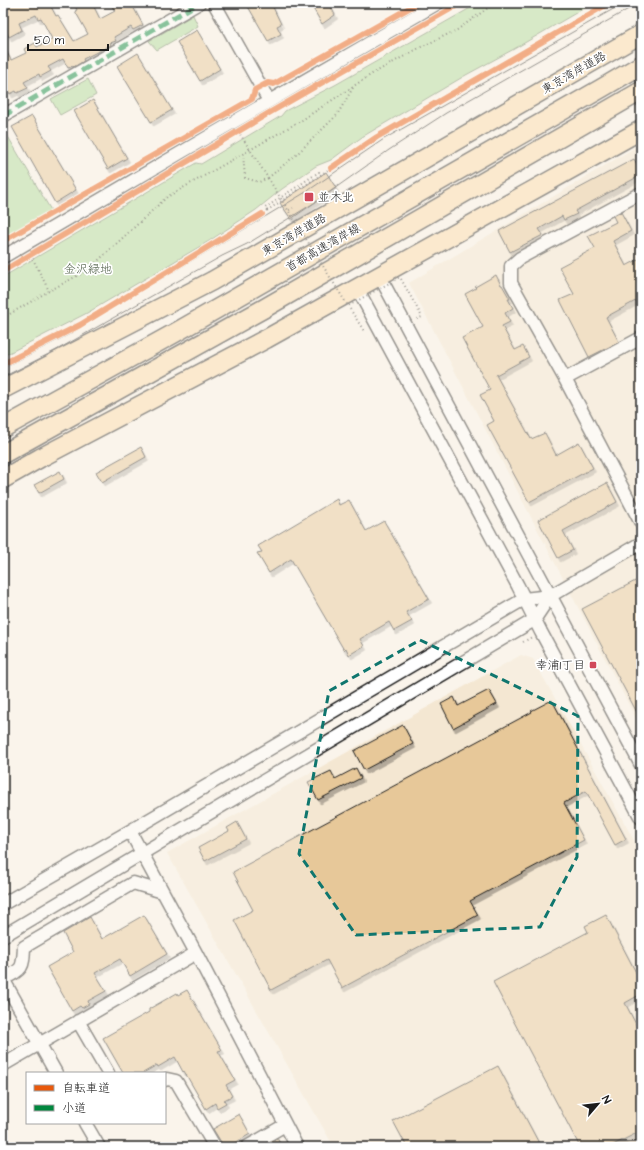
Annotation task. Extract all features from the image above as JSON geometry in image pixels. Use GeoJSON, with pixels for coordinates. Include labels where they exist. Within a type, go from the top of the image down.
{"type":"FeatureCollection","features":[{"type":"Feature","properties":{"kind":"highway","name":"東京湾岸道路"},"geometry":{"type":"LineString","coordinates":[[3,389],[212,281],[641,34]]}},
{"type":"Feature","properties":{"kind":"highway","name":"首都高速湾岸線"},"geometry":{"type":"LineString","coordinates":[[3,428],[173,334],[641,65]]}},
{"type":"Feature","properties":{"kind":"highway","name":"首都高速湾岸線"},"geometry":{"type":"LineString","coordinates":[[3,454],[263,309],[641,91]]}},
{"type":"Feature","properties":{"kind":"highway"},"geometry":{"type":"LineString","coordinates":[[3,479],[266,339],[641,130]]}},
{"type":"Feature","properties":{"kind":"street"},"geometry":{"type":"LineString","coordinates":[[3,116],[199,3]]}},
{"type":"Feature","properties":{"kind":"street"},"geometry":{"type":"LineString","coordinates":[[214,3],[269,101]]}},
{"type":"Feature","properties":{"kind":"street"},"geometry":{"type":"LineString","coordinates":[[3,257],[438,3]]}},
{"type":"Feature","properties":{"kind":"street"},"geometry":{"type":"LineString","coordinates":[[641,193],[520,258],[512,266],[511,283],[565,379],[641,523]]}},
{"type":"Feature","properties":{"kind":"street"},"geometry":{"type":"LineString","coordinates":[[379,275],[641,765]]}},
{"type":"Feature","properties":{"kind":"street"},"geometry":{"type":"LineString","coordinates":[[356,288],[640,814]]}},
{"type":"Feature","properties":{"kind":"street"},"geometry":{"type":"LineString","coordinates":[[565,379],[641,338]]}},
{"type":"Feature","properties":{"kind":"street"},"geometry":{"type":"LineString","coordinates":[[3,904],[524,599],[550,596],[641,543]]}},
{"type":"Feature","properties":{"kind":"street"},"geometry":{"type":"LineString","coordinates":[[3,936],[534,620],[550,596]]}},
{"type":"Feature","properties":{"kind":"street"},"geometry":{"type":"LineString","coordinates":[[130,831],[196,953],[297,1147]]}},
{"type":"Feature","properties":{"kind":"street"},"geometry":{"type":"LineString","coordinates":[[55,1072],[3,979],[18,971],[23,964],[24,947],[133,884],[163,892]]}},
{"type":"Feature","properties":{"kind":"street"},"geometry":{"type":"LineString","coordinates":[[3,1065],[196,953]]}},
{"type":"Feature","properties":{"kind":"street"},"geometry":{"type":"LineString","coordinates":[[78,1021],[107,1072]]}},
{"type":"Feature","properties":{"kind":"street"},"geometry":{"type":"LineString","coordinates":[[166,1080],[176,1081],[215,1147]]}},
{"type":"Feature","properties":{"kind":"street"},"geometry":{"type":"LineString","coordinates":[[88,1124],[99,1147]]}},
{"type":"Feature","properties":{"kind":"street"},"geometry":{"type":"LineString","coordinates":[[247,1147],[285,1125]]}},
{"type":"Feature","properties":{"kind":"path"},"geometry":{"type":"LineString","coordinates":[[3,318],[88,270],[167,197],[302,120],[372,74],[418,48],[457,30],[495,3]]}},
{"type":"Feature","properties":{"kind":"path"},"geometry":{"type":"LineString","coordinates":[[331,168],[354,150],[398,122],[604,3]]}},
{"type":"Feature","properties":{"kind":"path"},"geometry":{"type":"LineString","coordinates":[[3,364],[80,325],[264,213],[377,137],[609,3]]}},
{"type":"Feature","properties":{"kind":"path"},"geometry":{"type":"LineString","coordinates":[[243,154],[245,178],[259,182],[268,178],[297,154],[337,115],[355,85]]}},
{"type":"Feature","properties":{"kind":"path"},"geometry":{"type":"LineString","coordinates":[[238,132],[281,197],[364,331]]}},
{"type":"Feature","properties":{"kind":"path"},"geometry":{"type":"LineString","coordinates":[[3,361],[82,321],[264,213],[265,208],[319,172],[320,175]]}},
{"type":"Feature","properties":{"kind":"path"},"geometry":{"type":"LineString","coordinates":[[289,210],[293,208]]}},
{"type":"Feature","properties":{"kind":"path"},"geometry":{"type":"LineString","coordinates":[[31,255],[49,291]]}},
{"type":"Feature","properties":{"kind":"path"},"geometry":{"type":"LineString","coordinates":[[348,306],[400,277],[422,317],[417,319]]}},
{"type":"Feature","properties":{"kind":"highlighted area"},"geometry":{"type":"Polygon","coordinates":[[[420,640],[578,716],[577,857],[540,927],[356,935],[299,854],[329,691],[420,640]]]}},
{"type":"Feature","properties":{"kind":"shaded area"},"geometry":{"type":"Polygon","coordinates":[[[641,144],[641,728],[409,283],[641,144]]]}},
{"type":"Feature","properties":{"kind":"shaded area"},"geometry":{"type":"Polygon","coordinates":[[[521,655],[533,659],[641,853],[641,1147],[334,1147],[167,853],[521,655]]]}},
{"type":"Feature","properties":{"kind":"green space","name":"金沢緑地"},"geometry":{"type":"Polygon","coordinates":[[[479,3],[593,3],[466,75],[362,137],[331,160],[316,166],[282,189],[256,210],[209,241],[87,313],[3,356],[3,277],[196,163],[201,164],[281,116],[285,111],[335,85],[479,3]]]}},
{"type":"Feature","properties":{"kind":"green space"},"geometry":{"type":"Polygon","coordinates":[[[193,15],[198,26],[157,50],[149,41],[193,15]]]}},
{"type":"Feature","properties":{"kind":"green space"},"geometry":{"type":"Polygon","coordinates":[[[88,79],[96,95],[60,115],[51,99],[88,79]]]}},
{"type":"Feature","properties":{"kind":"green space"},"geometry":{"type":"Polygon","coordinates":[[[3,128],[52,212],[5,236],[3,232],[3,128]]]}},
{"type":"Feature","properties":{"kind":"building"},"geometry":{"type":"Polygon","coordinates":[[[3,3],[49,3],[56,16],[58,15],[74,41],[88,34],[75,11],[77,10],[75,6],[80,3],[92,3],[100,19],[115,11],[110,3],[131,3],[143,25],[133,30],[131,27],[114,37],[116,41],[110,43],[111,45],[83,59],[84,61],[74,67],[68,68],[63,59],[48,67],[51,71],[40,77],[39,74],[24,82],[28,88],[17,93],[16,91],[10,94],[3,81],[3,45],[11,60],[26,53],[24,49],[35,43],[37,47],[52,39],[41,18],[38,19],[36,15],[19,23],[22,30],[9,37],[3,26],[3,3]]]}},
{"type":"Feature","properties":{"kind":"building"},"geometry":{"type":"Polygon","coordinates":[[[246,3],[271,3],[281,24],[277,26],[281,34],[268,41],[246,3]]]}},
{"type":"Feature","properties":{"kind":"building"},"geometry":{"type":"Polygon","coordinates":[[[310,3],[329,3],[335,15],[322,24],[310,3]]]}},
{"type":"Feature","properties":{"kind":"building"},"geometry":{"type":"Polygon","coordinates":[[[197,30],[220,69],[200,81],[177,42],[197,30]]]}},
{"type":"Feature","properties":{"kind":"building"},"geometry":{"type":"Polygon","coordinates":[[[138,53],[172,110],[151,122],[117,66],[138,53]]]}},
{"type":"Feature","properties":{"kind":"building"},"geometry":{"type":"Polygon","coordinates":[[[93,100],[127,158],[108,169],[74,111],[93,100]]]}},
{"type":"Feature","properties":{"kind":"building"},"geometry":{"type":"Polygon","coordinates":[[[32,116],[76,190],[55,203],[12,127],[32,116]]]}},
{"type":"Feature","properties":{"kind":"building"},"geometry":{"type":"Polygon","coordinates":[[[634,159],[641,171],[641,175],[575,211],[577,214],[564,220],[562,216],[539,229],[543,235],[510,252],[499,231],[634,159]]]}},
{"type":"Feature","properties":{"kind":"building"},"geometry":{"type":"Polygon","coordinates":[[[326,172],[336,188],[291,219],[280,203],[326,172]]]}},
{"type":"Feature","properties":{"kind":"building"},"geometry":{"type":"Polygon","coordinates":[[[621,212],[631,231],[613,241],[626,266],[641,258],[641,298],[606,317],[619,342],[589,357],[560,300],[574,294],[559,267],[595,248],[588,236],[616,222],[613,216],[621,212]]]}},
{"type":"Feature","properties":{"kind":"building"},"geometry":{"type":"Polygon","coordinates":[[[496,275],[510,299],[508,299],[513,308],[505,313],[510,322],[502,326],[515,350],[523,346],[529,357],[496,375],[531,439],[545,433],[556,455],[579,442],[593,468],[529,502],[487,425],[494,421],[480,395],[490,390],[462,338],[483,327],[465,294],[496,275]]]}},
{"type":"Feature","properties":{"kind":"building"},"geometry":{"type":"Polygon","coordinates":[[[141,447],[146,457],[102,482],[96,472],[141,447]]]}},
{"type":"Feature","properties":{"kind":"building"},"geometry":{"type":"Polygon","coordinates":[[[60,471],[64,479],[39,493],[34,485],[60,471]]]}},
{"type":"Feature","properties":{"kind":"building"},"geometry":{"type":"Polygon","coordinates":[[[607,483],[617,502],[563,531],[573,550],[558,558],[538,520],[607,483]]]}},
{"type":"Feature","properties":{"kind":"building"},"geometry":{"type":"Polygon","coordinates":[[[337,499],[339,505],[349,500],[366,531],[384,521],[429,599],[406,612],[412,621],[394,631],[389,622],[360,639],[364,646],[349,655],[346,648],[344,650],[291,559],[269,573],[257,553],[262,552],[258,546],[337,499]]]}},
{"type":"Feature","properties":{"kind":"building"},"geometry":{"type":"Polygon","coordinates":[[[641,578],[641,720],[582,609],[641,578]]]}},
{"type":"Feature","properties":{"kind":"building"},"geometry":{"type":"Polygon","coordinates":[[[489,690],[497,704],[453,728],[441,704],[454,697],[458,706],[489,690]]]}},
{"type":"Feature","properties":{"kind":"building"},"geometry":{"type":"Polygon","coordinates":[[[552,700],[626,839],[615,845],[586,791],[564,803],[584,840],[470,901],[478,915],[342,988],[327,960],[271,990],[234,920],[253,910],[233,872],[552,700]]]}},
{"type":"Feature","properties":{"kind":"building"},"geometry":{"type":"Polygon","coordinates":[[[403,725],[413,744],[364,770],[354,751],[403,725]]]}},
{"type":"Feature","properties":{"kind":"building"},"geometry":{"type":"Polygon","coordinates":[[[356,768],[361,778],[318,800],[308,782],[331,771],[335,779],[356,768]]]}},
{"type":"Feature","properties":{"kind":"building"},"geometry":{"type":"Polygon","coordinates":[[[237,822],[246,839],[205,861],[198,848],[229,831],[227,828],[237,822]]]}},
{"type":"Feature","properties":{"kind":"building"},"geometry":{"type":"Polygon","coordinates":[[[144,915],[167,954],[130,976],[120,959],[95,973],[106,991],[88,1001],[89,1004],[82,1008],[80,1006],[72,1011],[47,967],[73,952],[63,933],[90,917],[102,939],[144,915]]]}},
{"type":"Feature","properties":{"kind":"building"},"geometry":{"type":"Polygon","coordinates":[[[606,915],[641,982],[641,994],[625,1003],[641,1034],[641,1131],[609,1147],[580,1147],[493,982],[588,932],[585,926],[606,915]]]}},
{"type":"Feature","properties":{"kind":"building"},"geometry":{"type":"Polygon","coordinates":[[[187,990],[222,1050],[218,1051],[235,1080],[226,1085],[232,1096],[224,1100],[226,1103],[217,1108],[215,1103],[206,1109],[175,1057],[158,1067],[157,1065],[145,1072],[122,1072],[103,1038],[149,1012],[149,1009],[177,993],[178,995],[187,990]]]}},
{"type":"Feature","properties":{"kind":"building"},"geometry":{"type":"Polygon","coordinates":[[[498,1066],[541,1147],[407,1147],[393,1121],[498,1066]]]}},
{"type":"Feature","properties":{"kind":"building"},"geometry":{"type":"Polygon","coordinates":[[[239,1114],[250,1134],[228,1147],[224,1147],[213,1129],[239,1114]]]}},
{"type":"Feature","properties":{"kind":"building"},"geometry":{"type":"Polygon","coordinates":[[[277,1138],[282,1147],[262,1147],[277,1138]]]}},
{"type":"Feature","properties":{"kind":"tram line"},"geometry":{"type":"LineString","coordinates":[[3,368],[72,333],[306,192],[384,139],[624,3]]}},
{"type":"Feature","properties":{"kind":"tram line"},"geometry":{"type":"LineString","coordinates":[[3,377],[55,351],[222,256],[247,244],[314,203],[389,150],[446,113],[639,3]]}},
{"type":"Feature","properties":{"kind":"marked path"},"geometry":{"type":"LineString","coordinates":[[3,116],[199,3]]}},
{"type":"Feature","properties":{"kind":"cycle path"},"geometry":{"type":"LineString","coordinates":[[3,241],[252,99],[255,90],[268,83],[274,84],[418,3]]}},
{"type":"Feature","properties":{"kind":"cycle path"},"geometry":{"type":"LineString","coordinates":[[3,271],[269,113],[461,3]]}},
{"type":"Feature","properties":{"kind":"cycle path"},"geometry":{"type":"LineString","coordinates":[[331,168],[377,137],[609,3]]}},
{"type":"Feature","properties":{"kind":"cycle path"},"geometry":{"type":"LineString","coordinates":[[3,364],[80,325],[262,214]]}},
{"type":"Feature","properties":{"kind":"place","name":"並木北"},"geometry":{"type":"Point","coordinates":[309,197]}},
{"type":"Feature","properties":{"kind":"place","name":"幸浦1丁目"},"geometry":{"type":"Point","coordinates":[593,665]}}]}
